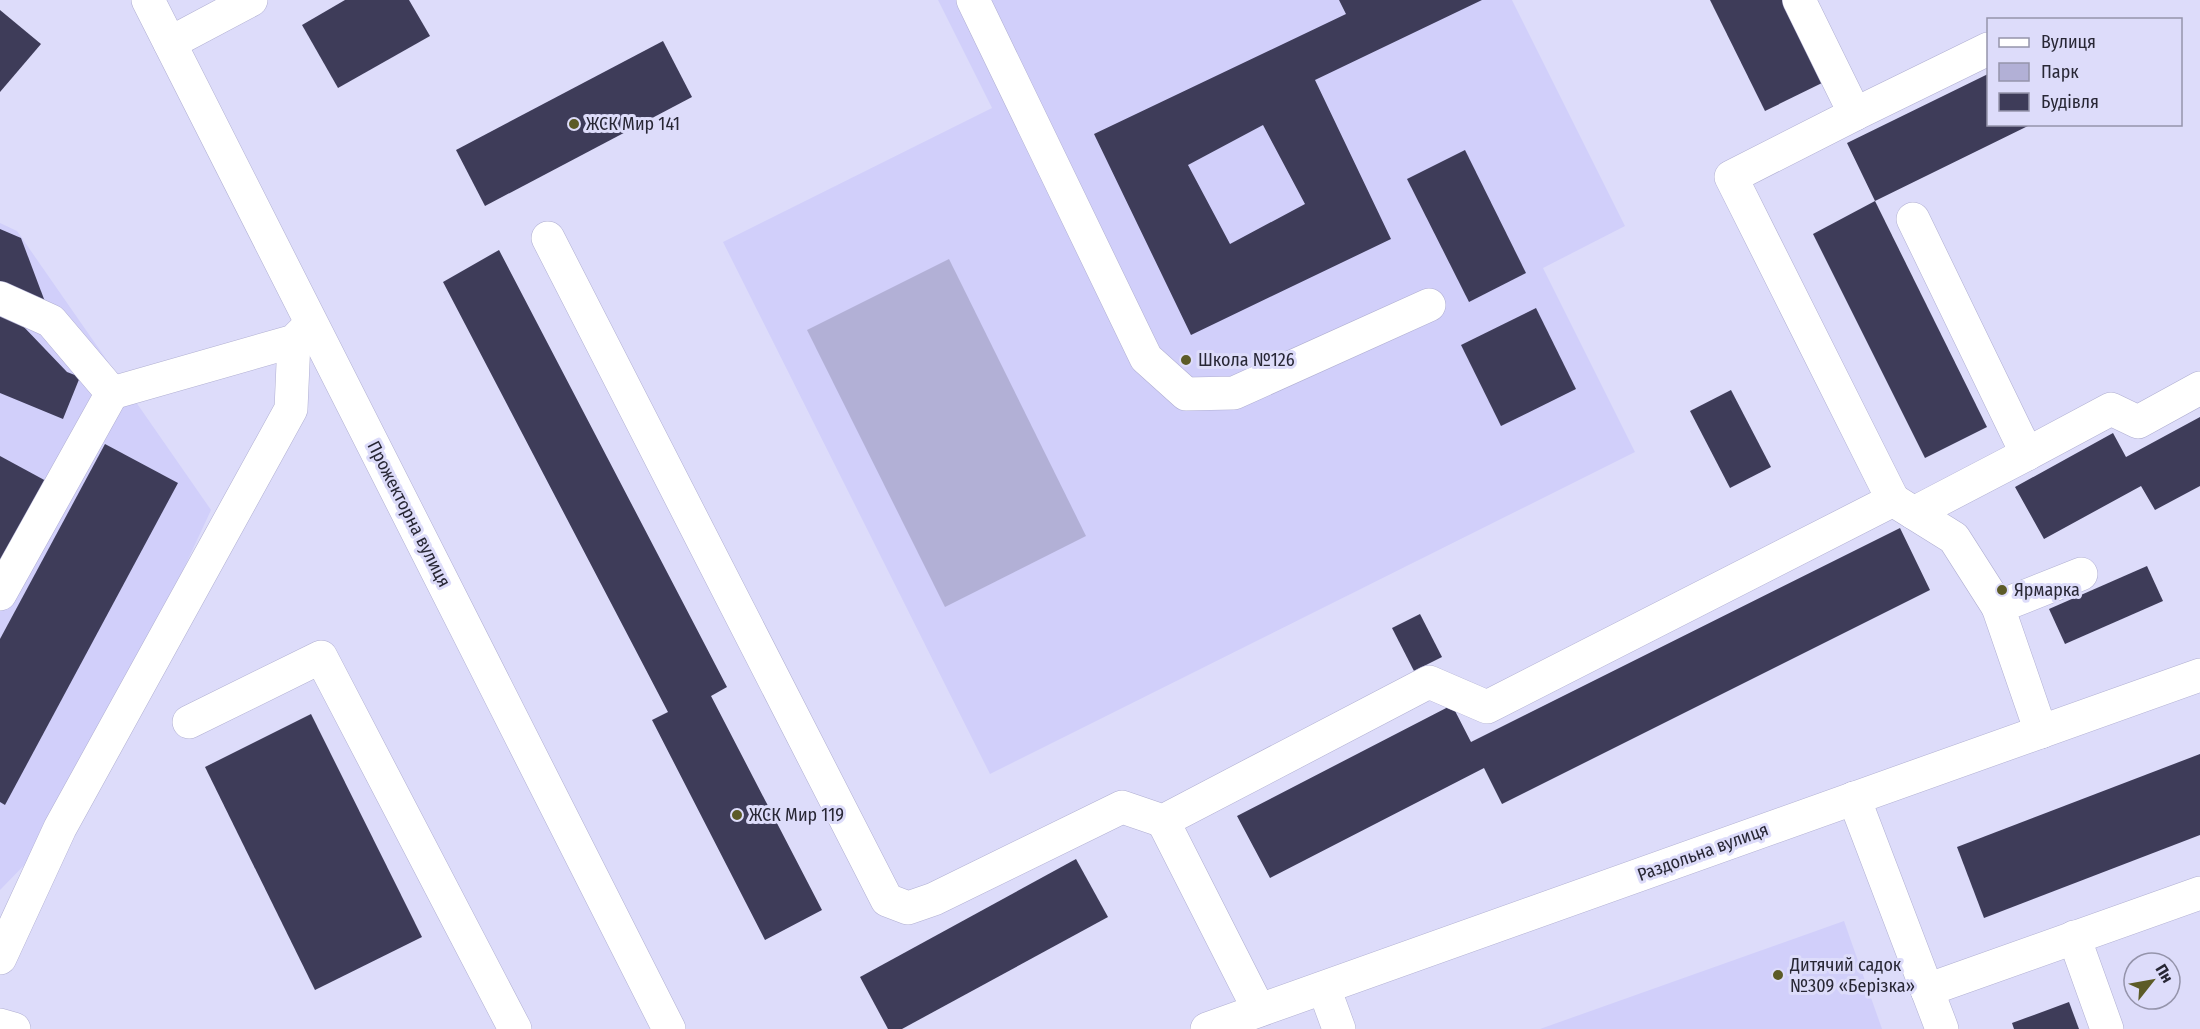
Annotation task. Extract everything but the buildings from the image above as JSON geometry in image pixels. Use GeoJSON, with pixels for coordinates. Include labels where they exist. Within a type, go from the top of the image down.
{"type":"FeatureCollection","features":[{"type":"Feature","properties":{"kind":"street","name":"Прожекторна вулиця"},"geometry":{"type":"LineString","coordinates":[[148,0],[303,332],[669,1029]]}},
{"type":"Feature","properties":{"kind":"street"},"geometry":{"type":"LineString","coordinates":[[170,43],[251,0]]}},
{"type":"Feature","properties":{"kind":"street"},"geometry":{"type":"LineString","coordinates":[[1799,0],[1855,114]]}},
{"type":"Feature","properties":{"kind":"street"},"geometry":{"type":"LineString","coordinates":[[979,2],[1146,358],[1186,394],[1234,393],[1429,305]]}},
{"type":"Feature","properties":{"kind":"street"},"geometry":{"type":"LineString","coordinates":[[1987,51],[1731,177],[1903,507],[1954,538],[1998,607],[2041,732]]}},
{"type":"Feature","properties":{"kind":"street"},"geometry":{"type":"LineString","coordinates":[[1913,219],[2027,454]]}},
{"type":"Feature","properties":{"kind":"street"},"geometry":{"type":"LineString","coordinates":[[548,238],[887,900],[908,908],[934,899],[1122,807],[1163,821],[1259,1010]]}},
{"type":"Feature","properties":{"kind":"street"},"geometry":{"type":"LineString","coordinates":[[0,298],[51,321],[112,393]]}},
{"type":"Feature","properties":{"kind":"street"},"geometry":{"type":"LineString","coordinates":[[0,594],[112,393],[303,332],[291,409],[60,828],[0,958]]}},
{"type":"Feature","properties":{"kind":"street"},"geometry":{"type":"LineString","coordinates":[[1163,821],[1429,682],[1487,707],[1903,507],[2027,454],[2111,408],[2138,422],[2200,387]]}},
{"type":"Feature","properties":{"kind":"street"},"geometry":{"type":"LineString","coordinates":[[1998,607],[2081,574]]}},
{"type":"Feature","properties":{"kind":"street"},"geometry":{"type":"LineString","coordinates":[[189,722],[321,657],[515,1029]]}},
{"type":"Feature","properties":{"kind":"street","name":"Раздольна вулиця"},"geometry":{"type":"LineString","coordinates":[[1207,1029],[2200,675]]}},
{"type":"Feature","properties":{"kind":"street"},"geometry":{"type":"LineString","coordinates":[[1854,798],[1942,1029]]}},
{"type":"Feature","properties":{"kind":"street"},"geometry":{"type":"LineString","coordinates":[[1927,990],[2200,892]]}},
{"type":"Feature","properties":{"kind":"street"},"geometry":{"type":"LineString","coordinates":[[2074,938],[2107,1029]]}},
{"type":"Feature","properties":{"kind":"street"},"geometry":{"type":"LineString","coordinates":[[1324,987],[1339,1029]]}},
{"type":"Feature","properties":{"kind":"street"},"geometry":{"type":"LineString","coordinates":[[0,1025],[14,1029]]}},
{"type":"Feature","properties":{"kind":"shaded area","name":"Школа №126"},"geometry":{"type":"Polygon","coordinates":[[[938,0],[1512,0],[1625,226],[1543,268],[1635,452],[990,774],[723,242],[992,108],[938,0]]]}},
{"type":"Feature","properties":{"kind":"shaded area"},"geometry":{"type":"Polygon","coordinates":[[[0,223],[17,231],[211,510],[66,822],[0,890],[0,223]]]}},
{"type":"Feature","properties":{"kind":"shaded area","name":"Дитячий садок №309 «Берізка»"},"geometry":{"type":"Polygon","coordinates":[[[1844,921],[1882,1029],[1540,1029],[1844,921]]]}},
{"type":"Feature","properties":{"kind":"green space"},"geometry":{"type":"Polygon","coordinates":[[[949,259],[1086,536],[945,607],[807,330],[949,259]]]}},
{"type":"Feature","properties":{"kind":"place","name":"ЖСК Мир 141"},"geometry":{"type":"Point","coordinates":[574,124]}},
{"type":"Feature","properties":{"kind":"place","name":"Школа №126"},"geometry":{"type":"Point","coordinates":[1186,360]}},
{"type":"Feature","properties":{"kind":"place","name":"Ярмарка"},"geometry":{"type":"Point","coordinates":[2002,590]}},
{"type":"Feature","properties":{"kind":"place","name":"ЖСК Мир 119"},"geometry":{"type":"Point","coordinates":[737,815]}},
{"type":"Feature","properties":{"kind":"place","name":"Дитячий садок №309 «Берізка»"},"geometry":{"type":"Point","coordinates":[1778,975]}}]}
